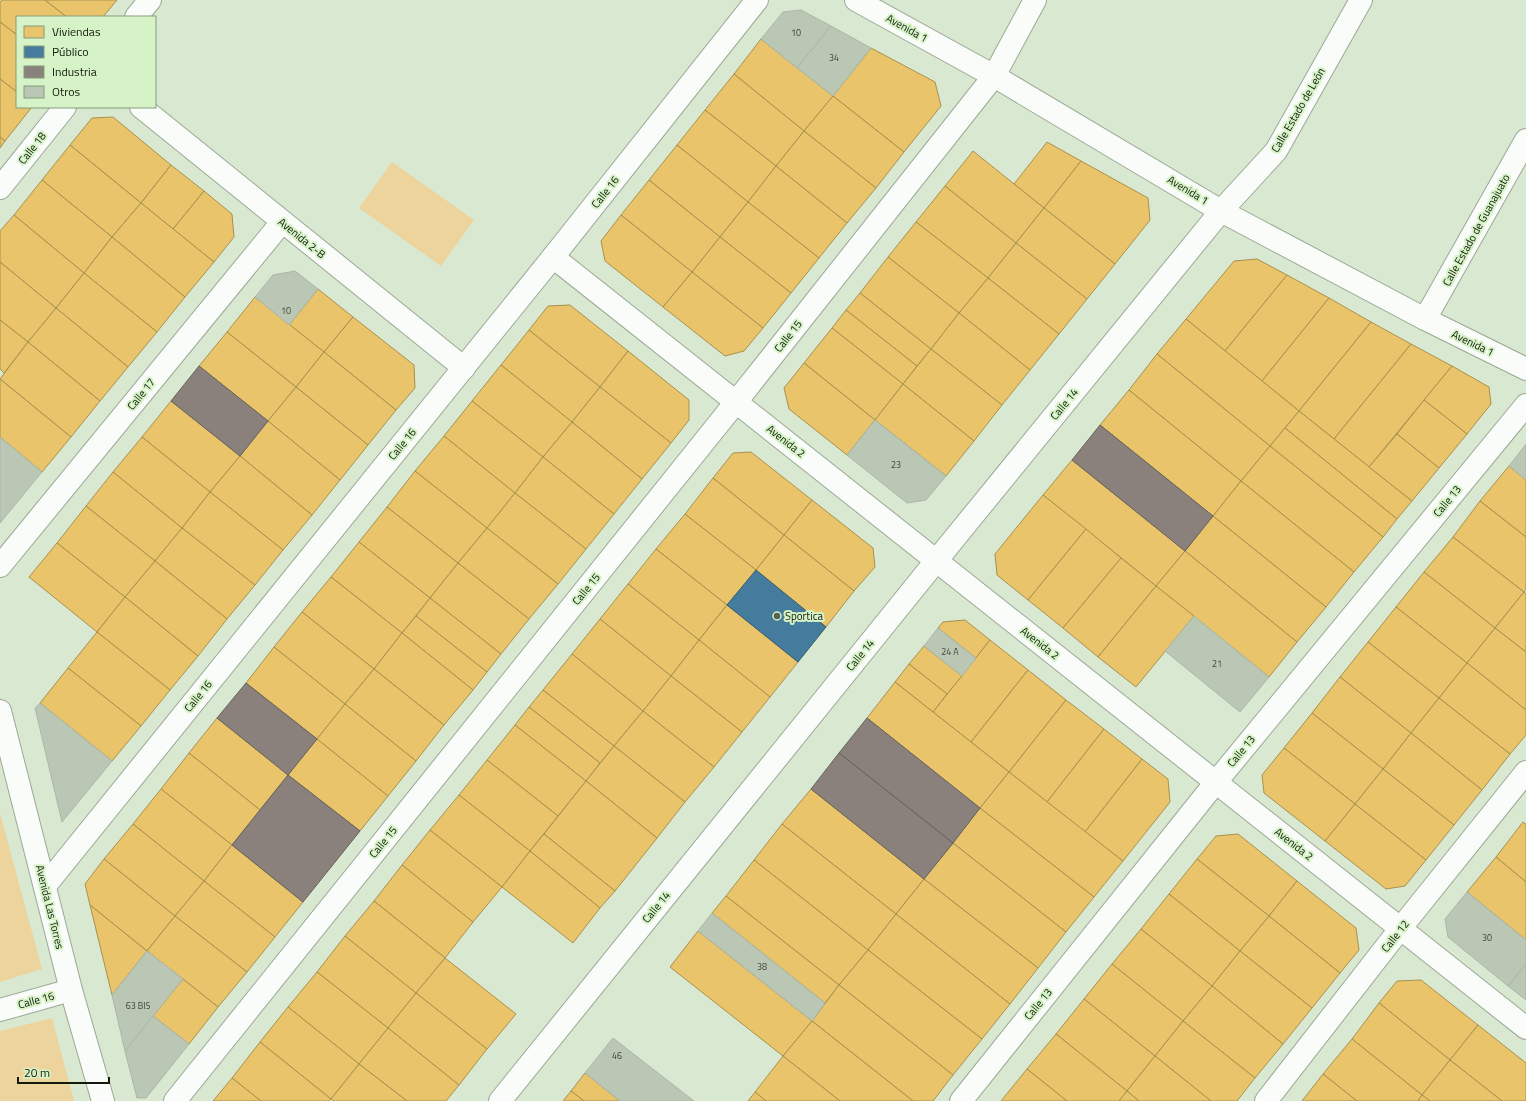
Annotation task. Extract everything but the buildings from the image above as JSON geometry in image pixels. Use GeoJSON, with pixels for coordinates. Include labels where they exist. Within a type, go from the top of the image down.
{"type":"FeatureCollection","features":[{"type":"Feature","properties":{"kind":"street"},"geometry":{"type":"LineString","coordinates":[[137,16],[150,0]]}},
{"type":"Feature","properties":{"kind":"street","name":"Calle 16"},"geometry":{"type":"LineString","coordinates":[[45,886],[464,368],[757,0]]}},
{"type":"Feature","properties":{"kind":"street","name":"Avenida 1"},"geometry":{"type":"LineString","coordinates":[[856,0],[994,76],[1221,210],[1425,319],[1526,369]]}},
{"type":"Feature","properties":{"kind":"street","name":"Calle 15"},"geometry":{"type":"LineString","coordinates":[[175,1101],[736,402],[994,76],[1035,0]]}},
{"type":"Feature","properties":{"kind":"street","name":"Calle Estado de León"},"geometry":{"type":"LineString","coordinates":[[1221,210],[1276,151],[1361,0]]}},
{"type":"Feature","properties":{"kind":"street","name":"Calle 18"},"geometry":{"type":"LineString","coordinates":[[0,188],[64,108]]}},
{"type":"Feature","properties":{"kind":"street","name":"Avenida 2-B"},"geometry":{"type":"LineString","coordinates":[[142,108],[464,368]]}},
{"type":"Feature","properties":{"kind":"street","name":"Calle Estado de Guanajuato"},"geometry":{"type":"LineString","coordinates":[[1425,319],[1526,140]]}},
{"type":"Feature","properties":{"kind":"street","name":"Calle 14"},"geometry":{"type":"LineString","coordinates":[[500,1101],[1221,210]]}},
{"type":"Feature","properties":{"kind":"street","name":"Calle 17"},"geometry":{"type":"LineString","coordinates":[[0,566],[282,222]]}},
{"type":"Feature","properties":{"kind":"street","name":"Avenida 2"},"geometry":{"type":"LineString","coordinates":[[553,257],[1526,1028]]}},
{"type":"Feature","properties":{"kind":"street","name":"Calle 13"},"geometry":{"type":"LineString","coordinates":[[960,1101],[1216,782],[1526,405]]}},
{"type":"Feature","properties":{"kind":"street","name":"Avenida Las Torres"},"geometry":{"type":"LineString","coordinates":[[0,711],[71,990],[103,1101]]}},
{"type":"Feature","properties":{"kind":"street","name":"Calle 12"},"geometry":{"type":"LineString","coordinates":[[1266,1101],[1400,929],[1526,772]]}},
{"type":"Feature","properties":{"kind":"street","name":"Calle 16"},"geometry":{"type":"LineString","coordinates":[[0,1010],[71,990]]}},
{"type":"Feature","properties":{"kind":"shaded area"},"geometry":{"type":"Polygon","coordinates":[[[392,162],[474,220],[441,266],[359,208],[392,162]]]}},
{"type":"Feature","properties":{"kind":"shaded area"},"geometry":{"type":"Polygon","coordinates":[[[0,813],[42,969],[0,982],[0,813]]]}},
{"type":"Feature","properties":{"kind":"shaded area"},"geometry":{"type":"Polygon","coordinates":[[[52,1018],[74,1101],[0,1101],[0,1031],[52,1018]]]}},
{"type":"Feature","properties":{"kind":"place","name":"Sportica"},"geometry":{"type":"Point","coordinates":[777,616]}}]}
